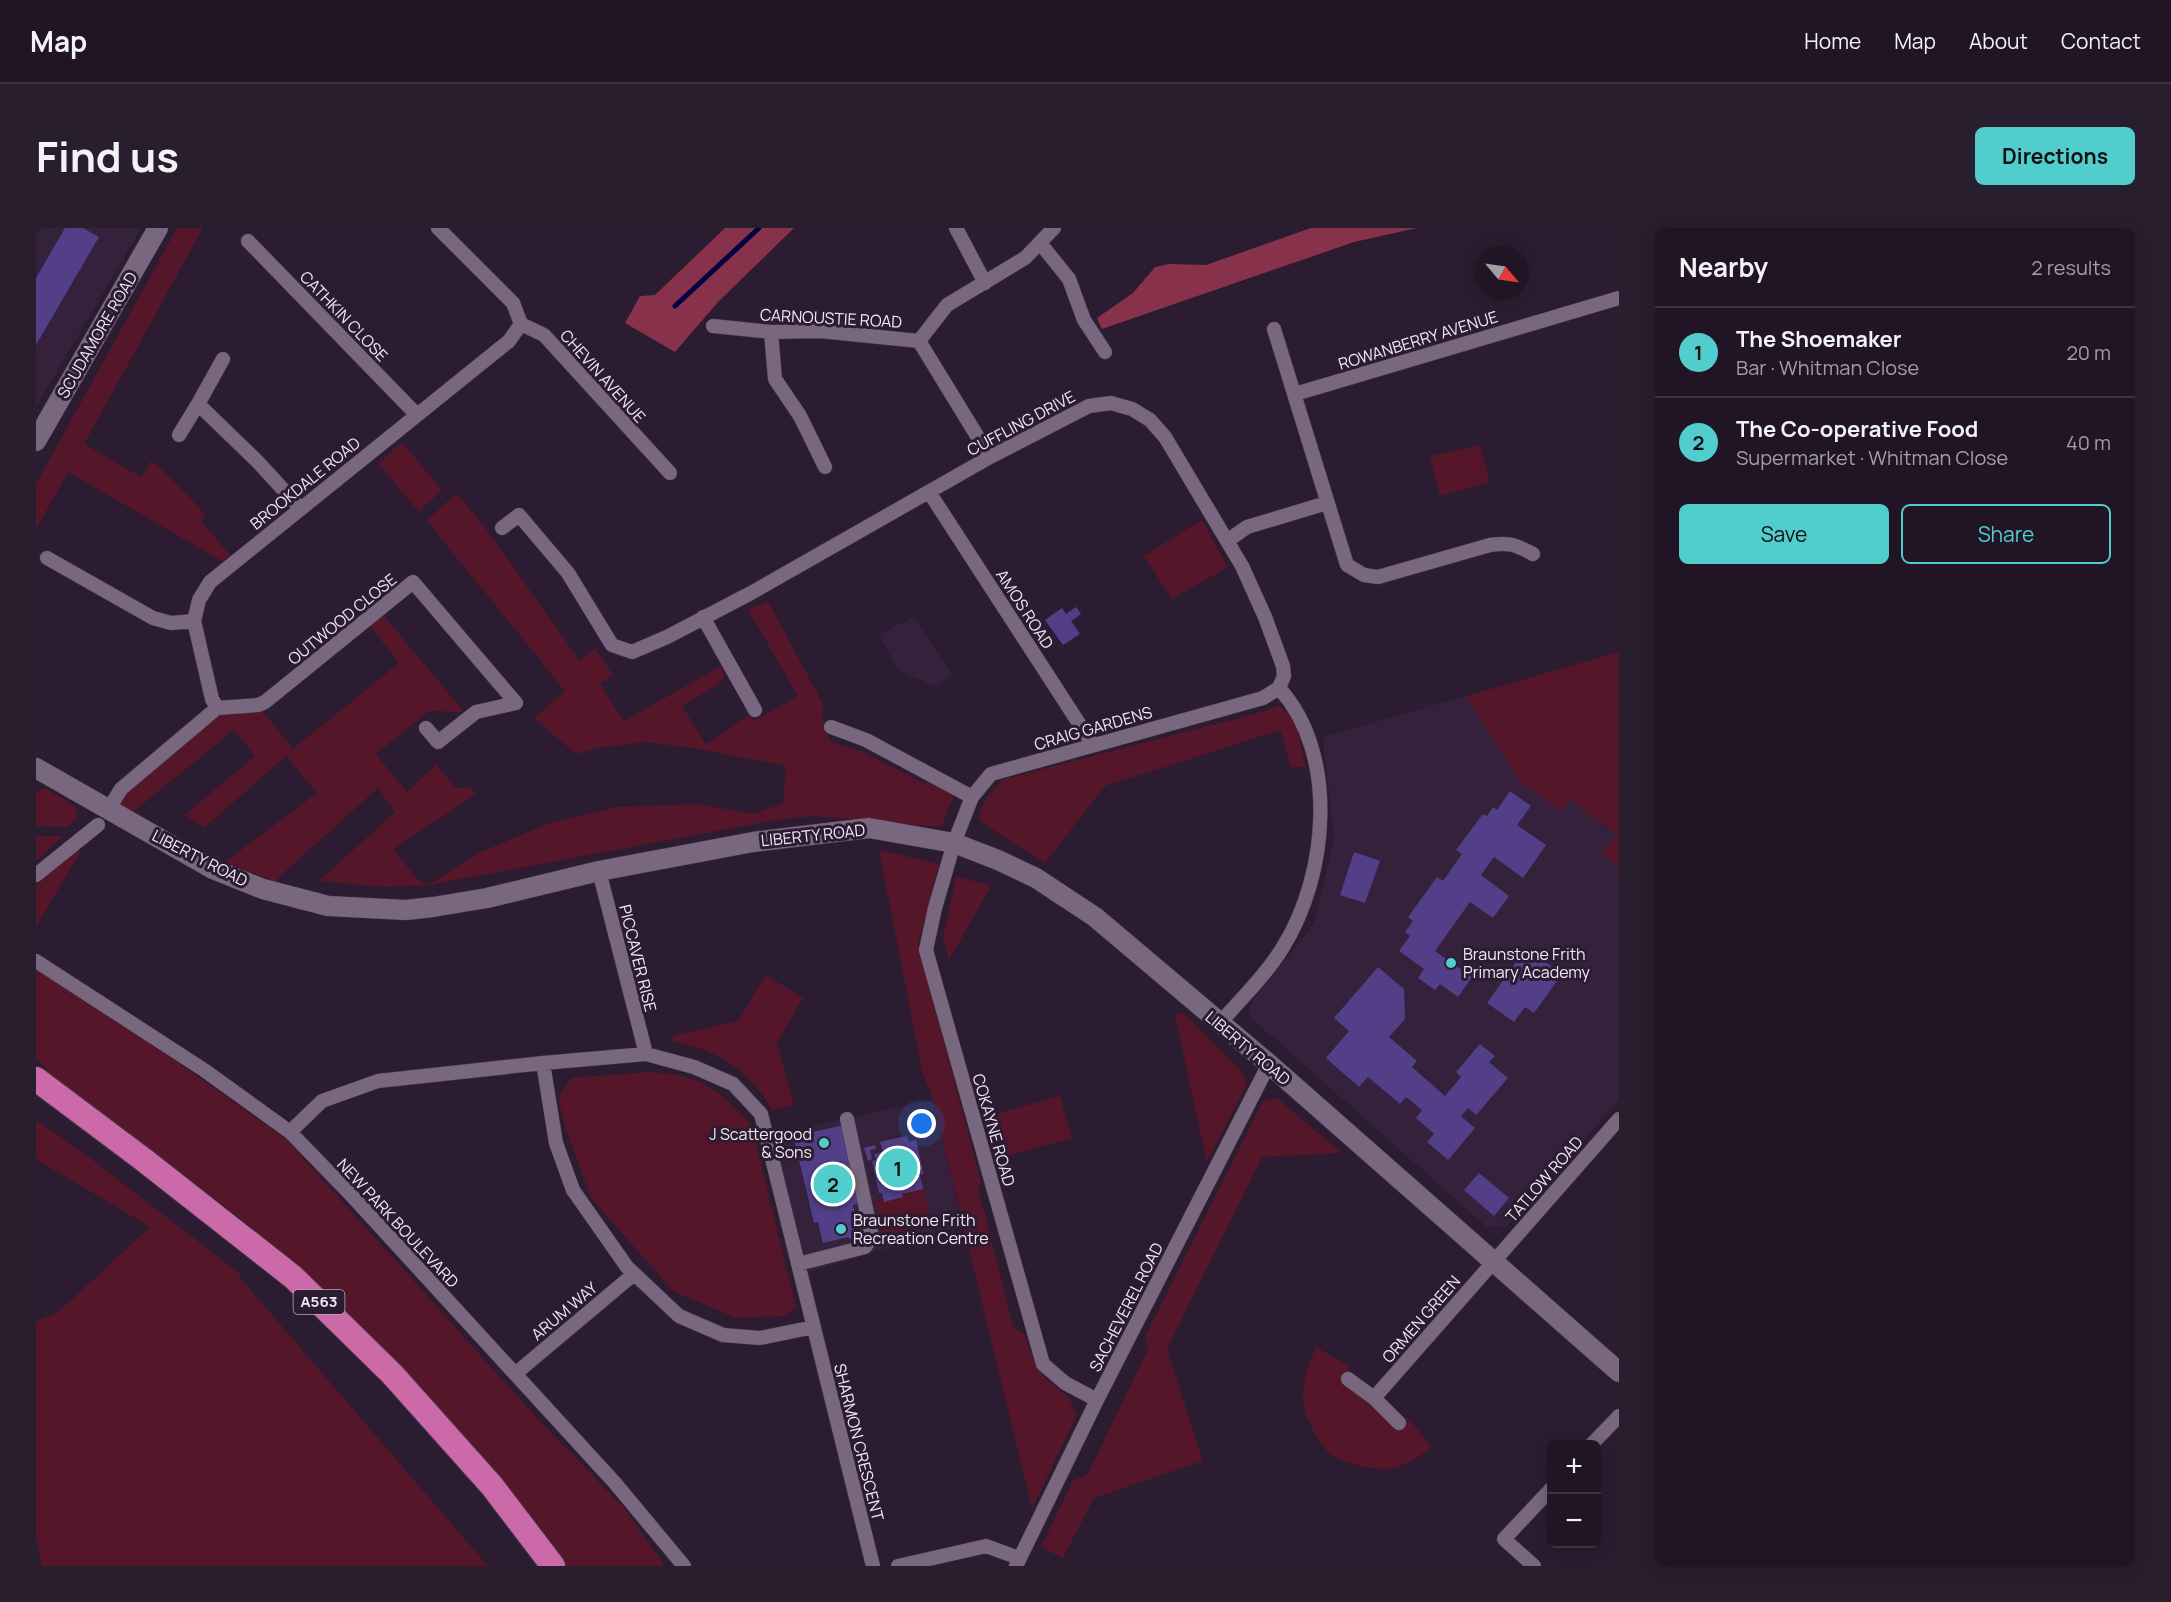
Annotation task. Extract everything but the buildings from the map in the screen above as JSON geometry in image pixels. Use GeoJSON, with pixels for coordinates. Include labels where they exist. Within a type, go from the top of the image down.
{"type":"FeatureCollection","features":[{"type":"Feature","properties":{"kind":"highway","name":"A563"},"geometry":{"type":"LineString","coordinates":[[38,1080],[293,1277],[392,1374],[492,1486],[553,1566]]}},
{"type":"Feature","properties":{"kind":"street","name":"SCUDAMORE ROAD"},"geometry":{"type":"LineString","coordinates":[[36,441],[159,228]]}},
{"type":"Feature","properties":{"kind":"street"},"geometry":{"type":"LineString","coordinates":[[438,228],[513,303],[521,324]]}},
{"type":"Feature","properties":{"kind":"street"},"geometry":{"type":"LineString","coordinates":[[956,228],[985,283]]}},
{"type":"Feature","properties":{"kind":"street"},"geometry":{"type":"LineString","coordinates":[[919,341],[947,305],[1025,258],[1054,228]]}},
{"type":"Feature","properties":{"kind":"street","name":"CATHKIN CLOSE"},"geometry":{"type":"LineString","coordinates":[[248,241],[416,414]]}},
{"type":"Feature","properties":{"kind":"street"},"geometry":{"type":"LineString","coordinates":[[1040,243],[1069,279],[1084,320],[1105,352]]}},
{"type":"Feature","properties":{"kind":"street","name":"ROWANBERRY AVENUE"},"geometry":{"type":"LineString","coordinates":[[1295,394],[1619,298]]}},
{"type":"Feature","properties":{"kind":"street","name":"BROOKDALE ROAD"},"geometry":{"type":"LineString","coordinates":[[194,621],[199,600],[210,582],[509,341],[521,324]]}},
{"type":"Feature","properties":{"kind":"street","name":"CHEVIN AVENUE"},"geometry":{"type":"LineString","coordinates":[[521,324],[544,335],[670,473]]}},
{"type":"Feature","properties":{"kind":"street","name":"CARNOUSTIE ROAD"},"geometry":{"type":"LineString","coordinates":[[713,326],[771,332],[820,331],[919,341],[990,457]]}},
{"type":"Feature","properties":{"kind":"street"},"geometry":{"type":"LineString","coordinates":[[1274,329],[1347,566],[1364,575],[1378,577],[1505,542],[1516,544],[1533,554]]}},
{"type":"Feature","properties":{"kind":"street"},"geometry":{"type":"LineString","coordinates":[[771,332],[775,379],[800,416],[825,467]]}},
{"type":"Feature","properties":{"kind":"street"},"geometry":{"type":"LineString","coordinates":[[179,435],[223,359]]}},
{"type":"Feature","properties":{"kind":"street","name":"CUFFLING DRIVE"},"geometry":{"type":"LineString","coordinates":[[502,528],[519,515],[568,573],[612,645],[632,652],[667,637],[751,593],[990,457],[1089,406],[1111,403],[1132,409],[1150,420],[1165,437],[1242,566],[1265,617],[1283,666],[1284,676],[1279,688]]}},
{"type":"Feature","properties":{"kind":"street"},"geometry":{"type":"LineString","coordinates":[[198,404],[258,462],[300,508]]}},
{"type":"Feature","properties":{"kind":"street","name":"AMOS ROAD"},"geometry":{"type":"LineString","coordinates":[[930,492],[1093,745]]}},
{"type":"Feature","properties":{"kind":"street"},"geometry":{"type":"LineString","coordinates":[[1227,541],[1247,527],[1327,503]]}},
{"type":"Feature","properties":{"kind":"street"},"geometry":{"type":"LineString","coordinates":[[36,875],[103,817],[122,789],[218,708],[212,699],[194,621],[171,623],[153,618],[47,558]]}},
{"type":"Feature","properties":{"kind":"street","name":"OUTWOOD CLOSE"},"geometry":{"type":"LineString","coordinates":[[218,708],[258,705],[265,702],[413,582],[516,703],[476,712],[438,742],[426,728]]}},
{"type":"Feature","properties":{"kind":"street"},"geometry":{"type":"LineString","coordinates":[[703,617],[755,710]]}},
{"type":"Feature","properties":{"kind":"street"},"geometry":{"type":"LineString","coordinates":[[1219,1024],[1269,967],[1283,947],[1304,904],[1317,855],[1320,797],[1311,748],[1300,717],[1279,688]]}},
{"type":"Feature","properties":{"kind":"street","name":"CRAIG GARDENS"},"geometry":{"type":"LineString","coordinates":[[954,843],[972,797],[991,774],[1263,698],[1279,688]]}},
{"type":"Feature","properties":{"kind":"street"},"geometry":{"type":"LineString","coordinates":[[831,727],[866,740],[972,797]]}},
{"type":"Feature","properties":{"kind":"street","name":"LIBERTY ROAD"},"geometry":{"type":"LineString","coordinates":[[36,768],[103,817],[213,869],[263,889],[328,906],[406,909],[434,907],[487,898],[599,870],[753,842],[869,828],[954,843],[1036,878],[1095,917],[1269,1064],[1619,1372]]}},
{"type":"Feature","properties":{"kind":"street","name":"COKAYNE ROAD"},"geometry":{"type":"LineString","coordinates":[[954,843],[935,908],[926,950],[1043,1364],[1065,1383],[1097,1400]]}},
{"type":"Feature","properties":{"kind":"street","name":"PICCAVER RISE"},"geometry":{"type":"LineString","coordinates":[[599,870],[646,1054]]}},
{"type":"Feature","properties":{"kind":"street","name":"NEW PARK BOULEVARD"},"geometry":{"type":"LineString","coordinates":[[36,961],[204,1070],[290,1132],[353,1197],[615,1483],[684,1566]]}},
{"type":"Feature","properties":{"kind":"street","name":"SHARMON CRESCENT"},"geometry":{"type":"LineString","coordinates":[[290,1132],[322,1101],[378,1081],[543,1063],[646,1054],[694,1067],[733,1084],[760,1114],[873,1566]]}},
{"type":"Feature","properties":{"kind":"street"},"geometry":{"type":"LineString","coordinates":[[543,1063],[556,1143],[573,1190],[634,1274],[679,1316],[723,1335],[760,1338],[813,1327]]}},
{"type":"Feature","properties":{"kind":"street","name":"SACHEVEREL ROAD"},"geometry":{"type":"LineString","coordinates":[[1018,1562],[1097,1400],[1269,1064]]}},
{"type":"Feature","properties":{"kind":"street"},"geometry":{"type":"LineString","coordinates":[[798,1264],[865,1247],[872,1238],[848,1119]]}},
{"type":"Feature","properties":{"kind":"street","name":"TATLOW ROAD"},"geometry":{"type":"LineString","coordinates":[[1493,1262],[1619,1119]]}},
{"type":"Feature","properties":{"kind":"street","name":"ORMEN GREEN"},"geometry":{"type":"LineString","coordinates":[[1374,1398],[1493,1262]]}},
{"type":"Feature","properties":{"kind":"street","name":"ARUM WAY"},"geometry":{"type":"LineString","coordinates":[[515,1374],[634,1274]]}},
{"type":"Feature","properties":{"kind":"street"},"geometry":{"type":"LineString","coordinates":[[1348,1378],[1374,1398],[1399,1423]]}},
{"type":"Feature","properties":{"kind":"street"},"geometry":{"type":"LineString","coordinates":[[1596,1440],[1619,1416]]}},
{"type":"Feature","properties":{"kind":"street"},"geometry":{"type":"LineString","coordinates":[[1534,1566],[1504,1539],[1547,1492]]}},
{"type":"Feature","properties":{"kind":"street"},"geometry":{"type":"LineString","coordinates":[[898,1566],[987,1546],[1018,1562]]}},
{"type":"Feature","properties":{"kind":"shaded area"},"geometry":{"type":"Polygon","coordinates":[[[36,228],[141,228],[36,407],[36,228]]]}},
{"type":"Feature","properties":{"kind":"shaded area"},"geometry":{"type":"Polygon","coordinates":[[[177,228],[203,228],[84,444],[141,477],[151,461],[159,466],[205,514],[201,521],[230,555],[222,561],[68,472],[36,529],[36,484],[177,228]]]}},
{"type":"Feature","properties":{"kind":"shaded area"},"geometry":{"type":"Polygon","coordinates":[[[725,228],[794,228],[718,302],[675,352],[625,323],[640,296],[655,295],[725,228]]]}},
{"type":"Feature","properties":{"kind":"shaded area"},"geometry":{"type":"Polygon","coordinates":[[[1311,228],[1417,228],[1354,242],[1102,329],[1097,318],[1133,293],[1155,267],[1169,264],[1206,265],[1311,228]]]}},
{"type":"Feature","properties":{"kind":"shaded area"},"geometry":{"type":"Polygon","coordinates":[[[402,442],[442,490],[419,512],[378,463],[402,442]]]}},
{"type":"Feature","properties":{"kind":"shaded area"},"geometry":{"type":"Polygon","coordinates":[[[1480,445],[1490,482],[1440,496],[1430,456],[1480,445]]]}},
{"type":"Feature","properties":{"kind":"shaded area"},"geometry":{"type":"Polygon","coordinates":[[[456,493],[484,526],[580,661],[595,648],[613,675],[600,684],[624,721],[721,666],[725,676],[720,683],[682,706],[706,744],[749,715],[754,721],[798,696],[748,610],[768,601],[824,706],[822,717],[831,742],[865,753],[925,784],[930,779],[955,793],[941,827],[815,816],[782,819],[429,885],[478,853],[550,823],[618,807],[698,804],[754,814],[783,803],[786,766],[699,749],[646,742],[597,748],[576,754],[534,718],[565,691],[427,521],[456,493]]]}},
{"type":"Feature","properties":{"kind":"shaded area"},"geometry":{"type":"Polygon","coordinates":[[[1202,520],[1228,567],[1172,599],[1144,556],[1202,520]]]}},
{"type":"Feature","properties":{"kind":"shaded area"},"geometry":{"type":"Polygon","coordinates":[[[380,611],[464,712],[429,711],[376,754],[407,792],[436,764],[456,788],[471,787],[476,794],[393,849],[418,880],[429,885],[385,887],[319,881],[395,812],[378,788],[276,882],[225,862],[317,793],[286,756],[204,828],[184,815],[255,756],[234,730],[128,816],[108,810],[217,708],[258,705],[293,749],[399,663],[366,621],[380,611]]]}},
{"type":"Feature","properties":{"kind":"shaded area"},"geometry":{"type":"Polygon","coordinates":[[[914,616],[954,676],[934,686],[899,671],[879,635],[914,616]]]}},
{"type":"Feature","properties":{"kind":"shaded area"},"geometry":{"type":"Polygon","coordinates":[[[1619,652],[1619,867],[1602,853],[1616,834],[1570,800],[1561,811],[1522,783],[1466,696],[1619,652]]]}},
{"type":"Feature","properties":{"kind":"shaded area","name":"Braunstone Frith Primary Academy"},"geometry":{"type":"Polygon","coordinates":[[[1466,696],[1522,783],[1561,811],[1570,800],[1616,835],[1602,853],[1619,867],[1619,1100],[1507,1226],[1487,1227],[1249,1016],[1252,1001],[1314,924],[1334,838],[1323,737],[1466,696]]]}},
{"type":"Feature","properties":{"kind":"shaded area"},"geometry":{"type":"Polygon","coordinates":[[[1279,705],[1296,723],[1306,767],[1291,767],[1281,730],[1105,786],[1045,863],[979,821],[984,803],[1004,779],[1262,712],[1279,705]]]}},
{"type":"Feature","properties":{"kind":"shaded area"},"geometry":{"type":"Polygon","coordinates":[[[45,788],[75,806],[78,817],[68,827],[36,826],[36,792],[45,788]]]}},
{"type":"Feature","properties":{"kind":"shaded area"},"geometry":{"type":"Polygon","coordinates":[[[36,836],[63,836],[36,861],[36,836]]]}},
{"type":"Feature","properties":{"kind":"shaded area"},"geometry":{"type":"Polygon","coordinates":[[[75,848],[80,852],[36,927],[36,885],[75,848]]]}},
{"type":"Feature","properties":{"kind":"shaded area"},"geometry":{"type":"Polygon","coordinates":[[[879,850],[939,864],[918,944],[981,1182],[978,1188],[1014,1329],[1024,1333],[1032,1357],[1045,1378],[1069,1398],[1077,1415],[1032,1509],[932,1096],[922,1071],[879,850]]]}},
{"type":"Feature","properties":{"kind":"shaded area"},"geometry":{"type":"Polygon","coordinates":[[[956,876],[991,886],[949,960],[943,939],[956,876]]]}},
{"type":"Feature","properties":{"kind":"shaded area"},"geometry":{"type":"Polygon","coordinates":[[[36,969],[129,1028],[286,1139],[538,1419],[624,1508],[665,1566],[566,1566],[515,1499],[379,1351],[241,1219],[122,1127],[57,1081],[36,1058],[36,969]]]}},
{"type":"Feature","properties":{"kind":"shaded area"},"geometry":{"type":"Polygon","coordinates":[[[766,975],[803,998],[777,1043],[794,1105],[772,1110],[753,1083],[731,1064],[704,1050],[673,1042],[672,1036],[738,1021],[766,975]]]}},
{"type":"Feature","properties":{"kind":"shaded area"},"geometry":{"type":"Polygon","coordinates":[[[1182,1012],[1241,1070],[1247,1084],[1207,1162],[1175,1016],[1182,1012]]]}},
{"type":"Feature","properties":{"kind":"shaded area"},"geometry":{"type":"Polygon","coordinates":[[[649,1072],[682,1076],[707,1086],[719,1093],[752,1126],[796,1307],[785,1316],[736,1318],[673,1291],[591,1198],[565,1127],[558,1098],[571,1078],[649,1072]]]}},
{"type":"Feature","properties":{"kind":"shaded area"},"geometry":{"type":"Polygon","coordinates":[[[1060,1096],[1072,1138],[1000,1158],[988,1116],[1060,1096]]]}},
{"type":"Feature","properties":{"kind":"shaded area"},"geometry":{"type":"Polygon","coordinates":[[[1277,1098],[1342,1153],[1262,1157],[1167,1349],[1203,1461],[1094,1498],[1063,1558],[1041,1547],[1073,1480],[1087,1475],[1148,1350],[1145,1337],[1263,1101],[1277,1098]]]}},
{"type":"Feature","properties":{"kind":"shaded area"},"geometry":{"type":"Polygon","coordinates":[[[933,1100],[962,1225],[809,1272],[773,1134],[933,1100]]]}},
{"type":"Feature","properties":{"kind":"shaded area"},"geometry":{"type":"Polygon","coordinates":[[[36,1120],[90,1158],[239,1273],[242,1280],[488,1566],[42,1566],[36,1538],[36,1321],[57,1313],[150,1227],[36,1159],[36,1120]]]}},
{"type":"Feature","properties":{"kind":"shaded area"},"geometry":{"type":"Polygon","coordinates":[[[923,1189],[933,1226],[896,1236],[883,1232],[876,1201],[884,1199],[885,1202],[902,1198],[902,1194],[923,1189]]]}},
{"type":"Feature","properties":{"kind":"shaded area"},"geometry":{"type":"Polygon","coordinates":[[[1316,1347],[1349,1366],[1348,1379],[1399,1423],[1408,1418],[1432,1447],[1405,1464],[1387,1469],[1359,1466],[1333,1456],[1313,1430],[1304,1407],[1305,1379],[1316,1347]]]}},
{"type":"Feature","properties":{"kind":"waterway"},"geometry":{"type":"LineString","coordinates":[[675,306],[759,228]]}},
{"type":"Feature","properties":{"kind":"place","name":"Braunstone Frith Primary Academy"},"geometry":{"type":"Point","coordinates":[1451,963]}},
{"type":"Feature","properties":{"kind":"place","name":"J Scattergood & Sons"},"geometry":{"type":"Point","coordinates":[824,1143]}},
{"type":"Feature","properties":{"kind":"place","name":"The Shoemaker"},"geometry":{"type":"Point","coordinates":[898,1168]}},
{"type":"Feature","properties":{"kind":"place","name":"The Co-operative Food"},"geometry":{"type":"Point","coordinates":[833,1184]}},
{"type":"Feature","properties":{"kind":"place","name":"Braunstone Frith Recreation Centre"},"geometry":{"type":"Point","coordinates":[841,1229]}}]}
